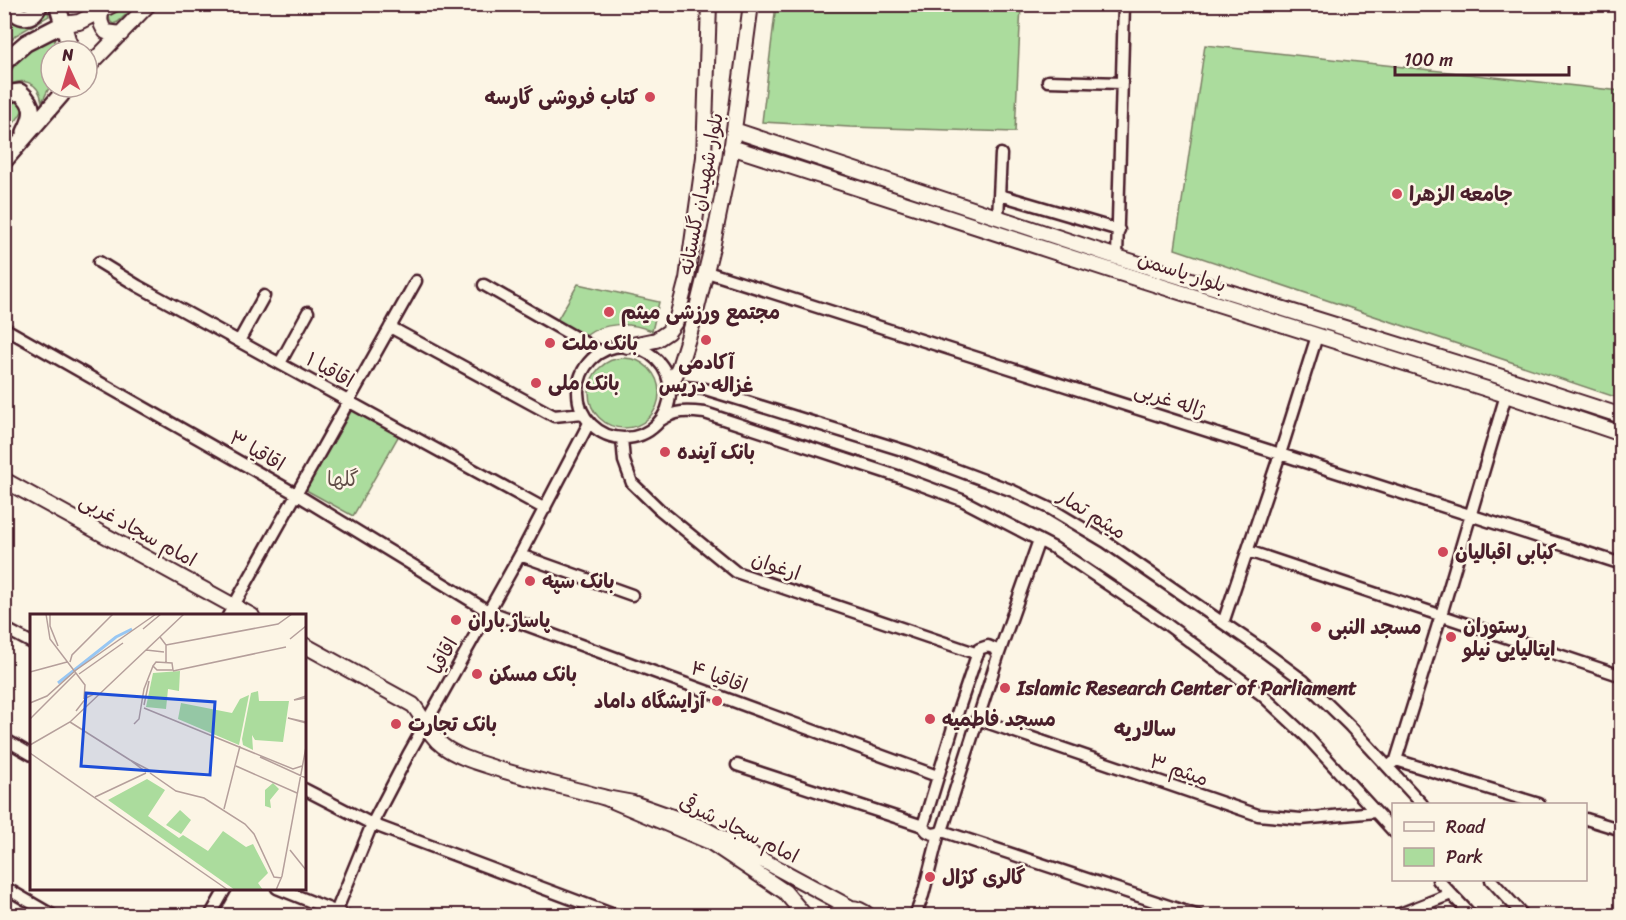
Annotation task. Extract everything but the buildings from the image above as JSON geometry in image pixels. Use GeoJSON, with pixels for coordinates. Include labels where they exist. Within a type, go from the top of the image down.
{"type":"FeatureCollection","features":[{"type":"Feature","properties":{"kind":"main road"},"geometry":{"type":"LineString","coordinates":[[10,4],[15,13],[21,17],[30,16],[40,4]]}},
{"type":"Feature","properties":{"kind":"main road"},"geometry":{"type":"LineString","coordinates":[[57,4],[67,39]]}},
{"type":"Feature","properties":{"kind":"main road"},"geometry":{"type":"LineString","coordinates":[[4,62],[26,43],[63,24]]}},
{"type":"Feature","properties":{"kind":"main road"},"geometry":{"type":"LineString","coordinates":[[4,97],[20,92],[29,100],[32,112],[27,129],[16,147]]}},
{"type":"Feature","properties":{"kind":"main road"},"geometry":{"type":"LineString","coordinates":[[4,161],[56,99]]}},
{"type":"Feature","properties":{"kind":"street"},"geometry":{"type":"LineString","coordinates":[[99,56],[149,4]]}},
{"type":"Feature","properties":{"kind":"street","name":"بلوار شهیدان گلستانه"},"geometry":{"type":"LineString","coordinates":[[627,346],[656,340],[668,332],[676,321],[687,279],[704,157],[709,4]]}},
{"type":"Feature","properties":{"kind":"street","name":"بلوار شهیدان گلستانه"},"geometry":{"type":"LineString","coordinates":[[670,387],[684,352],[707,272],[734,130],[751,4]]}},
{"type":"Feature","properties":{"kind":"street"},"geometry":{"type":"LineString","coordinates":[[1115,264],[1119,230],[1124,4]]}},
{"type":"Feature","properties":{"kind":"street"},"geometry":{"type":"LineString","coordinates":[[63,24],[79,21],[108,7]]}},
{"type":"Feature","properties":{"kind":"street"},"geometry":{"type":"LineString","coordinates":[[108,7],[100,16],[102,27],[106,32],[120,34]]}},
{"type":"Feature","properties":{"kind":"street"},"geometry":{"type":"LineString","coordinates":[[1048,81],[1122,83]]}},
{"type":"Feature","properties":{"kind":"street","name":"بلوار یاسمن"},"geometry":{"type":"LineString","coordinates":[[734,130],[998,218],[1115,264],[1317,336],[1622,434]]}},
{"type":"Feature","properties":{"kind":"street"},"geometry":{"type":"LineString","coordinates":[[757,155],[754,150],[755,145],[762,139]]}},
{"type":"Feature","properties":{"kind":"street","name":"بلوار یاسمن"},"geometry":{"type":"LineString","coordinates":[[731,147],[1115,264],[1491,373],[1622,416]]}},
{"type":"Feature","properties":{"kind":"street"},"geometry":{"type":"LineString","coordinates":[[998,218],[1001,154]]}},
{"type":"Feature","properties":{"kind":"street"},"geometry":{"type":"LineString","coordinates":[[1000,195],[1119,230]]}},
{"type":"Feature","properties":{"kind":"street","name":"اقاقیا ۱"},"geometry":{"type":"LineString","coordinates":[[99,262],[138,286],[545,509]]}},
{"type":"Feature","properties":{"kind":"street","name":"ژاله غربی"},"geometry":{"type":"LineString","coordinates":[[707,272],[1622,564]]}},
{"type":"Feature","properties":{"kind":"street"},"geometry":{"type":"LineString","coordinates":[[231,610],[416,281]]}},
{"type":"Feature","properties":{"kind":"street"},"geometry":{"type":"LineString","coordinates":[[484,285],[602,352]]}},
{"type":"Feature","properties":{"kind":"street"},"geometry":{"type":"LineString","coordinates":[[239,340],[264,296]]}},
{"type":"Feature","properties":{"kind":"street"},"geometry":{"type":"LineString","coordinates":[[280,363],[308,312]]}},
{"type":"Feature","properties":{"kind":"street"},"geometry":{"type":"LineString","coordinates":[[390,327],[554,416],[583,413]]}},
{"type":"Feature","properties":{"kind":"street","name":"اقاقیا ۳"},"geometry":{"type":"LineString","coordinates":[[4,328],[296,494],[488,611]]}},
{"type":"Feature","properties":{"kind":"street"},"geometry":{"type":"LineString","coordinates":[[1223,622],[1317,336]]}},
{"type":"Feature","properties":{"kind":"street"},"geometry":{"type":"LineString","coordinates":[[661,420],[667,410],[670,387],[665,371],[656,358],[643,350],[627,346],[614,347],[602,352],[588,363],[580,379],[578,396],[589,423],[605,435],[630,438],[644,434],[670,414],[688,411],[705,413],[900,477],[962,500],[1054,548],[1165,623],[1262,694],[1307,737],[1392,830]]}},
{"type":"Feature","properties":{"kind":"street","name":"میثم تمار"},"geometry":{"type":"LineString","coordinates":[[670,387],[705,389],[909,452],[1013,491],[1052,509],[1106,542],[1261,648],[1304,681],[1392,764],[1421,803]]}},
{"type":"Feature","properties":{"kind":"street"},"geometry":{"type":"LineString","coordinates":[[1506,395],[1441,615],[1392,764],[1535,803]]}},
{"type":"Feature","properties":{"kind":"street","name":"اقاقیا"},"geometry":{"type":"LineString","coordinates":[[342,914],[372,824],[545,509],[589,423]]}},
{"type":"Feature","properties":{"kind":"street","name":"ارغوان"},"geometry":{"type":"LineString","coordinates":[[622,438],[624,461],[632,483],[659,509],[736,572],[978,654],[979,649],[987,646],[995,649],[998,656]]}},
{"type":"Feature","properties":{"kind":"street","name":"امام سجاد غربی"},"geometry":{"type":"LineString","coordinates":[[4,480],[231,610],[248,614]]}},
{"type":"Feature","properties":{"kind":"street"},"geometry":{"type":"LineString","coordinates":[[915,915],[998,656],[1040,540]]}},
{"type":"Feature","properties":{"kind":"street"},"geometry":{"type":"LineString","coordinates":[[1248,551],[1622,676]]}},
{"type":"Feature","properties":{"kind":"street"},"geometry":{"type":"LineString","coordinates":[[520,555],[632,596]]}},
{"type":"Feature","properties":{"kind":"street","name":"اقاقیا ۴"},"geometry":{"type":"LineString","coordinates":[[488,611],[938,776]]}},
{"type":"Feature","properties":{"kind":"street"},"geometry":{"type":"LineString","coordinates":[[4,628],[30,642]]}},
{"type":"Feature","properties":{"kind":"street"},"geometry":{"type":"LineString","coordinates":[[306,646],[413,705],[426,724]]}},
{"type":"Feature","properties":{"kind":"street"},"geometry":{"type":"LineString","coordinates":[[923,826],[978,654]]}},
{"type":"Feature","properties":{"kind":"street","name":"میثم ۳"},"geometry":{"type":"LineString","coordinates":[[977,719],[1258,815],[1301,819],[1375,812]]}},
{"type":"Feature","properties":{"kind":"street","name":"امام سجاد شرقی"},"geometry":{"type":"LineString","coordinates":[[426,724],[431,734],[444,747],[474,762],[606,798],[633,803],[701,827],[850,908],[860,909],[871,915]]}},
{"type":"Feature","properties":{"kind":"street"},"geometry":{"type":"LineString","coordinates":[[4,739],[30,754]]}},
{"type":"Feature","properties":{"kind":"street"},"geometry":{"type":"LineString","coordinates":[[737,765],[923,826],[931,834],[940,832],[1199,915]]}},
{"type":"Feature","properties":{"kind":"street"},"geometry":{"type":"LineString","coordinates":[[306,790],[372,824],[617,915]]}},
{"type":"Feature","properties":{"kind":"street","name":"امام سجاد شرقی"},"geometry":{"type":"LineString","coordinates":[[606,798],[710,842],[785,892],[806,915]]}},
{"type":"Feature","properties":{"kind":"street"},"geometry":{"type":"LineString","coordinates":[[1587,819],[1622,830]]}},
{"type":"Feature","properties":{"kind":"street"},"geometry":{"type":"LineString","coordinates":[[1440,881],[1472,915]]}},
{"type":"Feature","properties":{"kind":"street"},"geometry":{"type":"LineString","coordinates":[[1493,881],[1523,915]]}},
{"type":"Feature","properties":{"kind":"street"},"geometry":{"type":"LineString","coordinates":[[4,887],[54,915]]}},
{"type":"Feature","properties":{"kind":"street"},"geometry":{"type":"LineString","coordinates":[[210,915],[225,890]]}},
{"type":"Feature","properties":{"kind":"street"},"geometry":{"type":"LineString","coordinates":[[282,890],[342,914]]}},
{"type":"Feature","properties":{"kind":"street"},"geometry":{"type":"LineString","coordinates":[[1395,915],[1451,894]]}},
{"type":"Feature","properties":{"kind":"street"},"geometry":{"type":"LineString","coordinates":[[832,915],[850,908]]}},
{"type":"Feature","properties":{"kind":"green space"},"geometry":{"type":"Polygon","coordinates":[[[46,5],[49,16],[16,35],[5,46],[4,17],[6,12],[12,22],[22,24],[46,5]]]}},
{"type":"Feature","properties":{"kind":"green space"},"geometry":{"type":"Polygon","coordinates":[[[124,5],[136,5],[113,24],[109,16],[124,5]]]}},
{"type":"Feature","properties":{"kind":"green space"},"geometry":{"type":"Polygon","coordinates":[[[776,5],[1021,5],[1015,132],[762,122],[776,5]]]}},
{"type":"Feature","properties":{"kind":"green space"},"geometry":{"type":"Polygon","coordinates":[[[39,43],[39,93],[33,85],[23,82],[11,84],[5,88],[5,78],[23,55],[39,43]]]}},
{"type":"Feature","properties":{"kind":"green space","name":"جامعه الزهرا"},"geometry":{"type":"Polygon","coordinates":[[[1205,45],[1621,91],[1621,399],[1175,249],[1205,45]]]}},
{"type":"Feature","properties":{"kind":"green space"},"geometry":{"type":"Polygon","coordinates":[[[14,99],[22,101],[22,110],[5,133],[4,106],[14,99]]]}},
{"type":"Feature","properties":{"kind":"green space","name":"مجتمع ورزشی میثم"},"geometry":{"type":"Polygon","coordinates":[[[578,284],[659,302],[652,331],[635,326],[617,325],[600,328],[584,337],[556,322],[578,284]]]}},
{"type":"Feature","properties":{"kind":"green space"},"geometry":{"type":"Polygon","coordinates":[[[631,358],[644,364],[653,373],[657,379],[659,393],[657,407],[649,418],[638,426],[617,428],[599,418],[591,407],[589,386],[599,368],[610,360],[631,358]]]}},
{"type":"Feature","properties":{"kind":"green space","name":"گلها"},"geometry":{"type":"Polygon","coordinates":[[[352,410],[399,435],[353,516],[306,490],[352,410]]]}},
{"type":"Feature","properties":{"kind":"place","name":"کتاب فروشی گارسه"},"geometry":{"type":"Point","coordinates":[650,97]}},
{"type":"Feature","properties":{"kind":"place","name":"جامعه الزهرا"},"geometry":{"type":"Point","coordinates":[1397,194]}},
{"type":"Feature","properties":{"kind":"place","name":"مجتمع ورزشی میثم"},"geometry":{"type":"Point","coordinates":[609,312]}},
{"type":"Feature","properties":{"kind":"place","name":"آکادمی غزاله دریس"},"geometry":{"type":"Point","coordinates":[706,340]}},
{"type":"Feature","properties":{"kind":"place","name":"بانک ملت"},"geometry":{"type":"Point","coordinates":[550,343]}},
{"type":"Feature","properties":{"kind":"place","name":"بانک ملی"},"geometry":{"type":"Point","coordinates":[536,383]}},
{"type":"Feature","properties":{"kind":"place","name":"بانک آینده"},"geometry":{"type":"Point","coordinates":[665,452]}},
{"type":"Feature","properties":{"kind":"place","name":"کبابی اقبالیان"},"geometry":{"type":"Point","coordinates":[1443,552]}},
{"type":"Feature","properties":{"kind":"place","name":"بانک سپه"},"geometry":{"type":"Point","coordinates":[530,581]}},
{"type":"Feature","properties":{"kind":"place","name":"پاساژ باران"},"geometry":{"type":"Point","coordinates":[456,620]}},
{"type":"Feature","properties":{"kind":"place","name":"مسجد النبی"},"geometry":{"type":"Point","coordinates":[1316,627]}},
{"type":"Feature","properties":{"kind":"place","name":"رستوران ایتالیایی نیلو"},"geometry":{"type":"Point","coordinates":[1451,637]}},
{"type":"Feature","properties":{"kind":"place","name":"بانک مسکن"},"geometry":{"type":"Point","coordinates":[477,674]}},
{"type":"Feature","properties":{"kind":"place","name":"Islamic Research Center of Parliament"},"geometry":{"type":"Point","coordinates":[1005,688]}},
{"type":"Feature","properties":{"kind":"place","name":"آرایشگاه داماد"},"geometry":{"type":"Point","coordinates":[717,701]}},
{"type":"Feature","properties":{"kind":"place","name":"مسجد فاطمیه"},"geometry":{"type":"Point","coordinates":[930,719]}},
{"type":"Feature","properties":{"kind":"place","name":"بانک تجارت"},"geometry":{"type":"Point","coordinates":[396,724]}},
{"type":"Feature","properties":{"kind":"place","name":"گالری کژال"},"geometry":{"type":"Point","coordinates":[930,877]}},
{"type":"Feature","properties":{"kind":"district","name":"سالاریه"},"geometry":{"type":"Point","coordinates":[1145,729]}}]}
